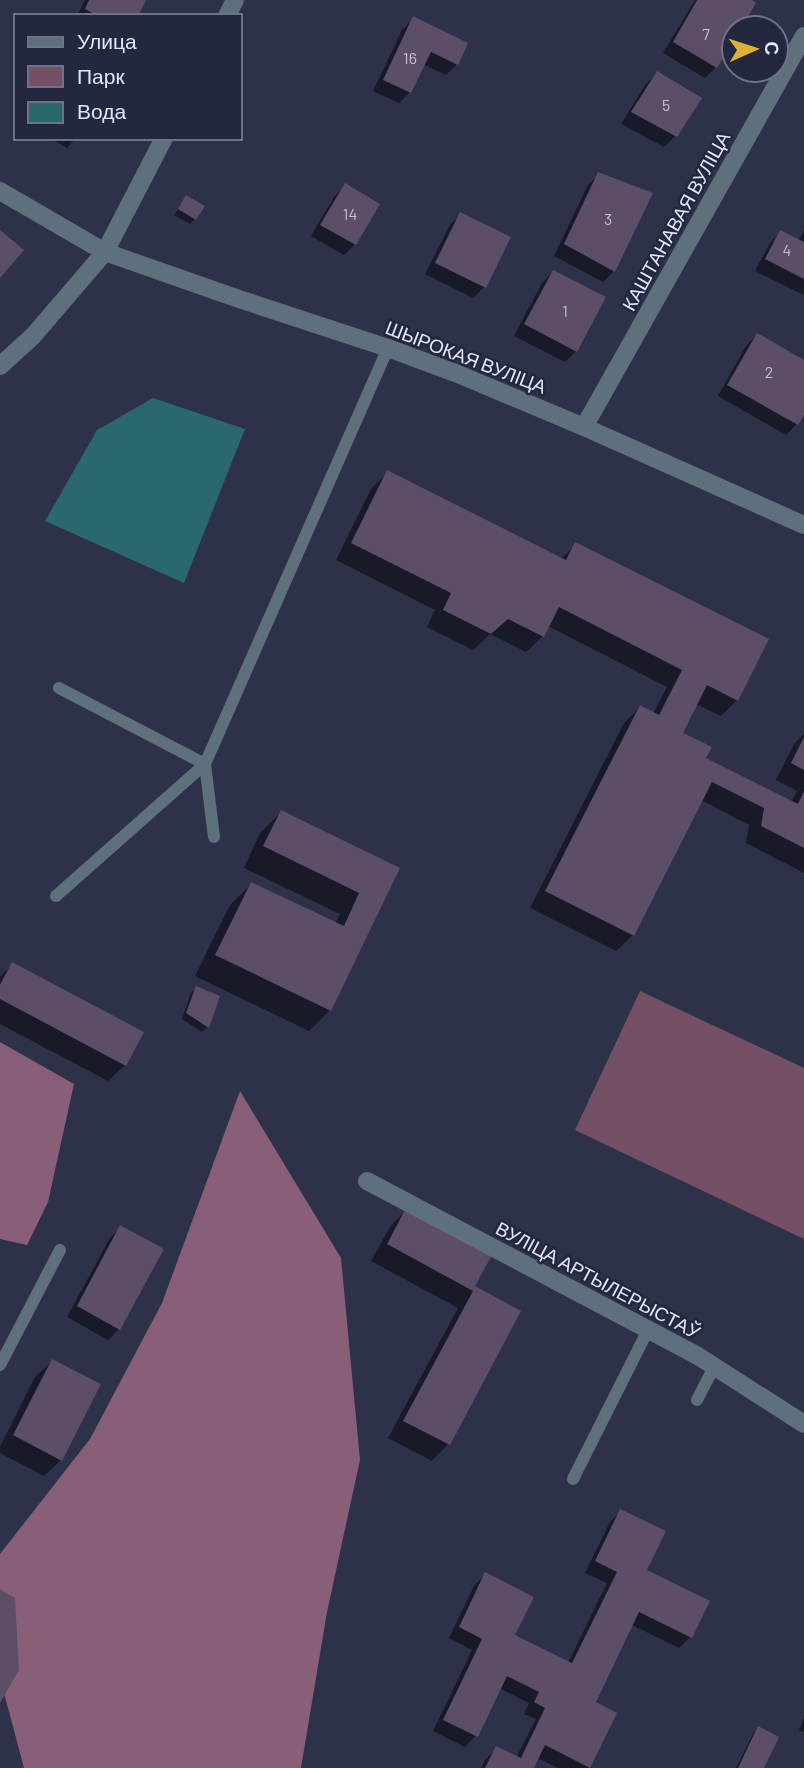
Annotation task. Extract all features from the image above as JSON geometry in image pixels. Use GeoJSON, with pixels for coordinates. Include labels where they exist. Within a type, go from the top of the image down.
{"type":"FeatureCollection","features":[{"type":"Feature","properties":{"kind":"street","name":"КАШТАНАВАЯ ВУЛІЦА"},"geometry":{"type":"LineString","coordinates":[[584,427],[804,36]]}},
{"type":"Feature","properties":{"kind":"street"},"geometry":{"type":"LineString","coordinates":[[0,366],[33,336],[105,252],[162,140]]}},
{"type":"Feature","properties":{"kind":"street","name":"ШЫРОКАЯ ВУЛІЦА"},"geometry":{"type":"LineString","coordinates":[[0,191],[105,252],[458,374],[804,525]]}},
{"type":"Feature","properties":{"kind":"street","name":"ВУЛІЦА АРТЫЛЕРЫСТАЎ"},"geometry":{"type":"LineString","coordinates":[[367,1181],[648,1330],[714,1367],[804,1424]]}},
{"type":"Feature","properties":{"kind":"lane"},"geometry":{"type":"LineString","coordinates":[[56,896],[205,764],[388,348]]}},
{"type":"Feature","properties":{"kind":"lane"},"geometry":{"type":"LineString","coordinates":[[59,688],[205,764]]}},
{"type":"Feature","properties":{"kind":"lane"},"geometry":{"type":"LineString","coordinates":[[205,764],[214,837]]}},
{"type":"Feature","properties":{"kind":"lane"},"geometry":{"type":"LineString","coordinates":[[0,1365],[60,1250]]}},
{"type":"Feature","properties":{"kind":"lane"},"geometry":{"type":"LineString","coordinates":[[573,1479],[648,1330]]}},
{"type":"Feature","properties":{"kind":"lane"},"geometry":{"type":"LineString","coordinates":[[697,1400],[714,1367]]}},
{"type":"Feature","properties":{"kind":"green space"},"geometry":{"type":"Polygon","coordinates":[[[640,991],[804,1068],[804,1239],[575,1130],[640,991]]]}},
{"type":"Feature","properties":{"kind":"shaded area"},"geometry":{"type":"Polygon","coordinates":[[[0,1042],[74,1084],[48,1202],[27,1245],[0,1239],[0,1042]]]}},
{"type":"Feature","properties":{"kind":"shaded area"},"geometry":{"type":"Polygon","coordinates":[[[240,1091],[341,1258],[360,1460],[327,1612],[301,1768],[24,1768],[0,1678],[0,1554],[90,1439],[162,1303],[240,1091]]]}},
{"type":"Feature","properties":{"kind":"water"},"geometry":{"type":"Polygon","coordinates":[[[153,398],[245,429],[184,583],[45,521],[97,430],[153,398]]]}},
{"type":"Feature","properties":{"kind":"building"},"geometry":{"type":"Polygon","coordinates":[[[89,0],[146,0],[139,14],[94,14],[85,9],[89,0]]]}},
{"type":"Feature","properties":{"kind":"building"},"geometry":{"type":"Polygon","coordinates":[[[697,0],[752,0],[756,3],[749,14],[720,14],[720,63],[717,68],[673,42],[697,0]]]}},
{"type":"Feature","properties":{"kind":"building"},"geometry":{"type":"Polygon","coordinates":[[[413,16],[468,43],[458,65],[431,52],[411,93],[383,80],[413,16]]]}},
{"type":"Feature","properties":{"kind":"building"},"geometry":{"type":"Polygon","coordinates":[[[657,71],[702,98],[677,137],[631,112],[657,71]]]}},
{"type":"Feature","properties":{"kind":"building"},"geometry":{"type":"Polygon","coordinates":[[[598,172],[653,193],[615,272],[564,244],[598,172]]]}},
{"type":"Feature","properties":{"kind":"building"},"geometry":{"type":"Polygon","coordinates":[[[345,183],[380,204],[356,245],[320,225],[345,183]]]}},
{"type":"Feature","properties":{"kind":"building"},"geometry":{"type":"Polygon","coordinates":[[[186,195],[205,206],[196,220],[178,209],[186,195]]]}},
{"type":"Feature","properties":{"kind":"building"},"geometry":{"type":"Polygon","coordinates":[[[460,212],[511,237],[486,288],[435,263],[460,212]]]}},
{"type":"Feature","properties":{"kind":"building"},"geometry":{"type":"Polygon","coordinates":[[[0,230],[24,250],[0,278],[0,230]]]}},
{"type":"Feature","properties":{"kind":"building"},"geometry":{"type":"Polygon","coordinates":[[[780,230],[804,242],[804,279],[765,259],[780,230]]]}},
{"type":"Feature","properties":{"kind":"building"},"geometry":{"type":"Polygon","coordinates":[[[553,270],[606,297],[577,352],[524,324],[553,270]]]}},
{"type":"Feature","properties":{"kind":"building"},"geometry":{"type":"Polygon","coordinates":[[[757,333],[804,360],[804,415],[798,425],[727,385],[757,333]]]}},
{"type":"Feature","properties":{"kind":"building"},"geometry":{"type":"Polygon","coordinates":[[[387,470],[566,560],[575,542],[769,639],[738,701],[707,685],[683,733],[712,747],[706,758],[798,804],[804,791],[804,848],[761,826],[764,808],[712,782],[634,936],[545,891],[640,705],[659,715],[682,670],[559,607],[544,637],[508,619],[491,634],[443,610],[451,593],[351,543],[387,470]]]}},
{"type":"Feature","properties":{"kind":"building"},"geometry":{"type":"Polygon","coordinates":[[[804,737],[804,770],[791,763],[804,737]]]}},
{"type":"Feature","properties":{"kind":"building"},"geometry":{"type":"Polygon","coordinates":[[[281,810],[400,868],[331,1011],[215,955],[251,882],[344,926],[359,893],[263,846],[281,810]]]}},
{"type":"Feature","properties":{"kind":"building"},"geometry":{"type":"Polygon","coordinates":[[[12,962],[144,1032],[126,1066],[0,999],[0,985],[12,962]]]}},
{"type":"Feature","properties":{"kind":"building"},"geometry":{"type":"Polygon","coordinates":[[[196,986],[220,996],[209,1028],[186,1013],[196,986]]]}},
{"type":"Feature","properties":{"kind":"building"},"geometry":{"type":"Polygon","coordinates":[[[406,1208],[492,1255],[475,1286],[521,1311],[450,1445],[403,1421],[473,1291],[387,1244],[406,1208]]]}},
{"type":"Feature","properties":{"kind":"building"},"geometry":{"type":"Polygon","coordinates":[[[120,1225],[164,1249],[120,1330],[77,1306],[120,1225]]]}},
{"type":"Feature","properties":{"kind":"building"},"geometry":{"type":"Polygon","coordinates":[[[52,1359],[101,1384],[62,1461],[13,1435],[52,1359]]]}},
{"type":"Feature","properties":{"kind":"building"},"geometry":{"type":"Polygon","coordinates":[[[620,1509],[666,1531],[647,1570],[710,1601],[692,1638],[639,1612],[596,1702],[617,1713],[590,1768],[545,1745],[534,1768],[485,1768],[496,1746],[521,1758],[545,1708],[534,1702],[539,1692],[507,1676],[478,1737],[443,1720],[482,1639],[459,1627],[485,1572],[534,1597],[515,1635],[572,1663],[617,1572],[595,1561],[620,1509]]]}},
{"type":"Feature","properties":{"kind":"building"},"geometry":{"type":"Polygon","coordinates":[[[0,1589],[15,1598],[19,1670],[0,1703],[0,1589]]]}},
{"type":"Feature","properties":{"kind":"building"},"geometry":{"type":"Polygon","coordinates":[[[758,1726],[779,1737],[764,1768],[738,1768],[758,1726]]]}}]}
